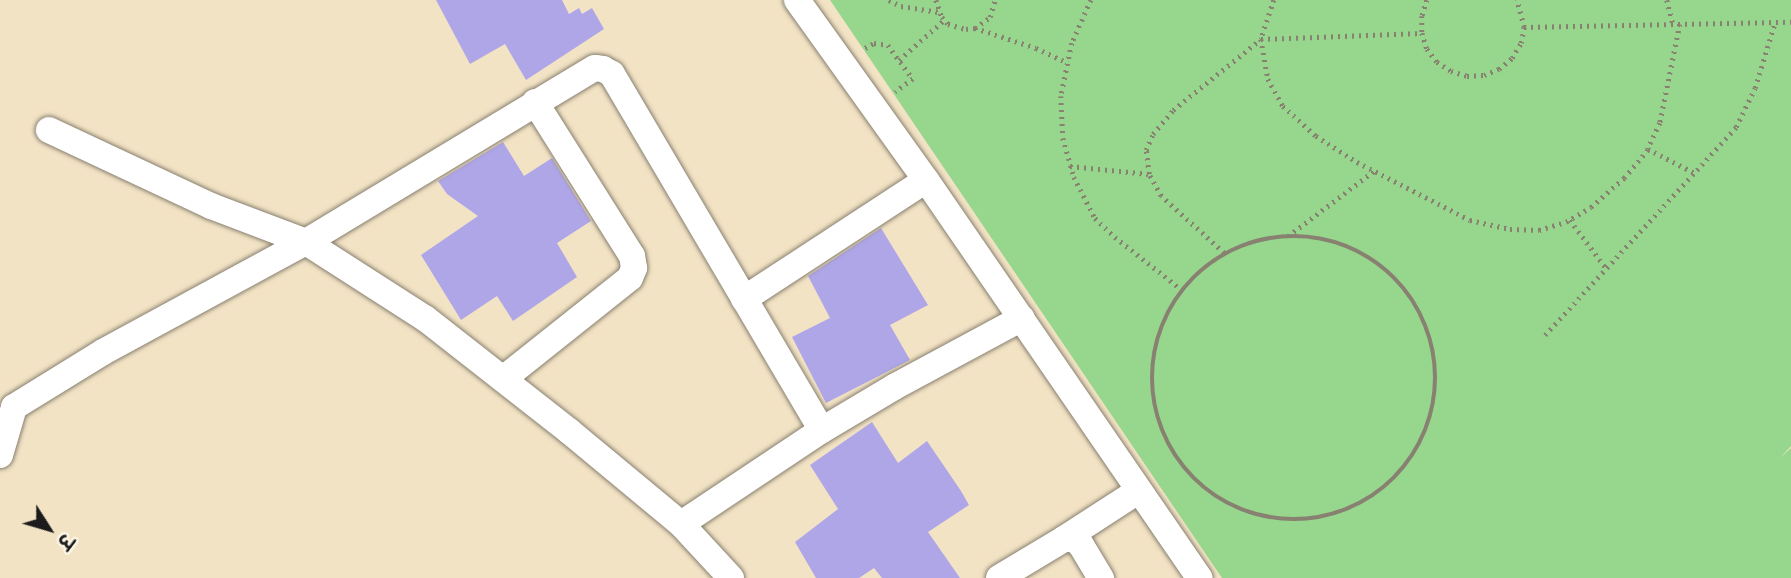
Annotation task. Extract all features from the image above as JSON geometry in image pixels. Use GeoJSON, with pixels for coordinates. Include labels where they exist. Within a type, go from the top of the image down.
{"type":"FeatureCollection","features":[{"type":"Feature","properties":{"kind":"street"},"geometry":{"type":"LineString","coordinates":[[797,0],[1022,318],[1199,578]]}},
{"type":"Feature","properties":{"kind":"street"},"geometry":{"type":"LineString","coordinates":[[0,455],[7,401],[306,242],[595,68],[612,74],[822,430]]}},
{"type":"Feature","properties":{"kind":"street"},"geometry":{"type":"LineString","coordinates":[[503,379],[630,278],[634,268],[632,256],[535,102]]}},
{"type":"Feature","properties":{"kind":"street"},"geometry":{"type":"LineString","coordinates":[[49,130],[211,206],[306,242],[426,319],[681,524],[731,578]]}},
{"type":"Feature","properties":{"kind":"street"},"geometry":{"type":"LineString","coordinates":[[744,299],[926,180]]}},
{"type":"Feature","properties":{"kind":"street"},"geometry":{"type":"LineString","coordinates":[[681,524],[822,430],[894,387],[1022,318]]}},
{"type":"Feature","properties":{"kind":"street"},"geometry":{"type":"LineString","coordinates":[[999,578],[1138,491]]}},
{"type":"Feature","properties":{"kind":"street"},"geometry":{"type":"LineString","coordinates":[[1064,539],[1074,539],[1081,545],[1101,578]]}},
{"type":"Feature","properties":{"kind":"path"},"geometry":{"type":"LineString","coordinates":[[889,0],[901,6],[939,12]]}},
{"type":"Feature","properties":{"kind":"path"},"geometry":{"type":"LineString","coordinates":[[936,0],[944,20],[957,28],[975,28],[1036,48],[1068,62]]}},
{"type":"Feature","properties":{"kind":"path"},"geometry":{"type":"LineString","coordinates":[[975,28],[990,17],[995,0]]}},
{"type":"Feature","properties":{"kind":"path"},"geometry":{"type":"LineString","coordinates":[[1091,0],[1072,43],[1061,96],[1063,138],[1070,166],[1096,218],[1115,237],[1182,290]]}},
{"type":"Feature","properties":{"kind":"path"},"geometry":{"type":"LineString","coordinates":[[1274,0],[1261,39],[1268,79],[1283,106],[1317,136],[1374,171],[1470,220],[1510,229],[1539,230],[1570,220],[1591,207],[1624,178],[1648,149],[1660,123],[1680,24]]}},
{"type":"Feature","properties":{"kind":"path"},"geometry":{"type":"LineString","coordinates":[[1427,0],[1422,16],[1422,33],[1427,49],[1444,67],[1467,76],[1484,75],[1499,69],[1512,58],[1521,44],[1524,27],[1517,0]]}},
{"type":"Feature","properties":{"kind":"path"},"geometry":{"type":"LineString","coordinates":[[1667,0],[1673,24]]}},
{"type":"Feature","properties":{"kind":"path"},"geometry":{"type":"LineString","coordinates":[[899,60],[944,20]]}},
{"type":"Feature","properties":{"kind":"path"},"geometry":{"type":"LineString","coordinates":[[1545,335],[1745,113],[1775,22]]}},
{"type":"Feature","properties":{"kind":"path"},"geometry":{"type":"LineString","coordinates":[[1524,27],[1791,22]]}},
{"type":"Feature","properties":{"kind":"path"},"geometry":{"type":"LineString","coordinates":[[1224,253],[1161,196],[1149,174],[1146,150],[1153,134],[1166,118],[1261,39],[1422,33]]}},
{"type":"Feature","properties":{"kind":"path"},"geometry":{"type":"LineString","coordinates":[[841,61],[874,43],[888,45],[913,79],[874,107]]}},
{"type":"Feature","properties":{"kind":"path"},"geometry":{"type":"LineString","coordinates":[[1648,149],[1693,172]]}},
{"type":"Feature","properties":{"kind":"path"},"geometry":{"type":"LineString","coordinates":[[1070,166],[1149,174]]}},
{"type":"Feature","properties":{"kind":"path"},"geometry":{"type":"LineString","coordinates":[[1287,236],[1374,171]]}},
{"type":"Feature","properties":{"kind":"path"},"geometry":{"type":"LineString","coordinates":[[1570,220],[1606,268]]}},
{"type":"Feature","properties":{"kind":"path"},"geometry":{"type":"LineString","coordinates":[[1287,236],[1313,236],[1357,249],[1394,275],[1421,312],[1435,356],[1434,401],[1420,445],[1392,482],[1351,509],[1305,521],[1257,516],[1213,497],[1178,463],[1156,420],[1151,372],[1161,325],[1182,290],[1224,253],[1267,237],[1287,236]]}},
{"type":"Feature","properties":{"kind":"green space"},"geometry":{"type":"Polygon","coordinates":[[[830,0],[1791,0],[1791,446],[1780,458],[1791,448],[1791,578],[1222,578],[830,0]]]}},
{"type":"Feature","properties":{"kind":"building"},"geometry":{"type":"Polygon","coordinates":[[[436,0],[562,0],[569,14],[579,8],[582,14],[592,8],[604,29],[526,80],[505,44],[470,64],[436,0]]]}},
{"type":"Feature","properties":{"kind":"building"},"geometry":{"type":"Polygon","coordinates":[[[503,142],[524,176],[552,158],[591,221],[557,243],[577,277],[513,321],[497,296],[461,320],[421,255],[478,216],[447,194],[438,181],[503,142]]]}},
{"type":"Feature","properties":{"kind":"building"},"geometry":{"type":"Polygon","coordinates":[[[881,228],[928,305],[890,325],[910,360],[826,403],[792,337],[830,318],[808,276],[881,228]]]}},
{"type":"Feature","properties":{"kind":"building"},"geometry":{"type":"Polygon","coordinates":[[[872,422],[898,463],[927,441],[969,505],[928,532],[960,578],[882,578],[874,568],[859,578],[816,578],[795,542],[838,509],[810,465],[872,422]]]}}]}
